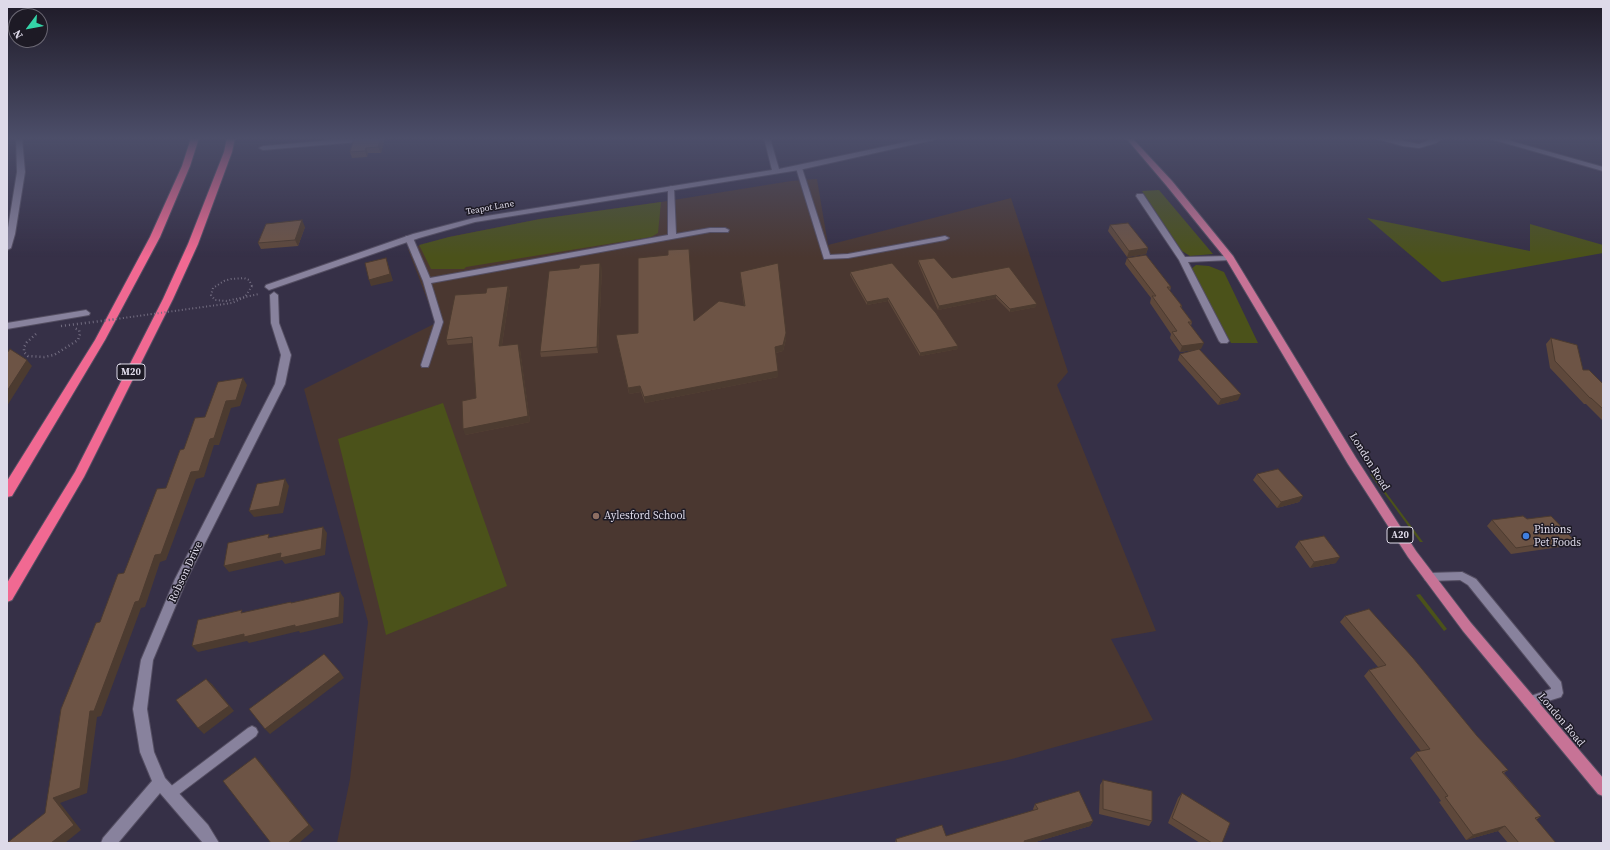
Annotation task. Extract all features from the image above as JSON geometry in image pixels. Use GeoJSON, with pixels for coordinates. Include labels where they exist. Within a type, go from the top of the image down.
{"type":"FeatureCollection","features":[{"type":"Feature","properties":{"kind":"highway"},"geometry":{"type":"LineString","coordinates":[[7,492],[100,340],[155,237],[181,178]]}},
{"type":"Feature","properties":{"kind":"highway","name":"M20"},"geometry":{"type":"LineString","coordinates":[[7,596],[80,474],[168,299],[193,244],[218,178]]}},
{"type":"Feature","properties":{"kind":"main road","name":"London Road"},"geometry":{"type":"LineString","coordinates":[[1164,178],[1230,258],[1352,461],[1412,554],[1529,702],[1603,789]]}},
{"type":"Feature","properties":{"kind":"street"},"geometry":{"type":"LineString","coordinates":[[7,248],[11,234],[20,178]]}},
{"type":"Feature","properties":{"kind":"street","name":"Teapot Lane"},"geometry":{"type":"LineString","coordinates":[[272,291],[409,238],[444,227],[474,220],[735,178]]}},
{"type":"Feature","properties":{"kind":"street"},"geometry":{"type":"LineString","coordinates":[[1140,196],[1183,260],[1224,341]]}},
{"type":"Feature","properties":{"kind":"street"},"geometry":{"type":"LineString","coordinates":[[1183,260],[1230,258]]}},
{"type":"Feature","properties":{"kind":"street","name":"Robson Drive"},"geometry":{"type":"LineString","coordinates":[[212,843],[203,830],[165,789],[147,752],[140,709],[147,660],[181,579],[280,384],[286,355],[275,323],[272,291]]}},
{"type":"Feature","properties":{"kind":"street"},"geometry":{"type":"LineString","coordinates":[[7,326],[86,313]]}},
{"type":"Feature","properties":{"kind":"street"},"geometry":{"type":"LineString","coordinates":[[108,843],[165,789]]}},
{"type":"Feature","properties":{"kind":"lane"},"geometry":{"type":"LineString","coordinates":[[802,178],[827,257],[848,256],[945,238]]}},
{"type":"Feature","properties":{"kind":"lane"},"geometry":{"type":"LineString","coordinates":[[671,188],[672,237]]}},
{"type":"Feature","properties":{"kind":"lane"},"geometry":{"type":"LineString","coordinates":[[427,281],[710,230],[725,230]]}},
{"type":"Feature","properties":{"kind":"lane"},"geometry":{"type":"LineString","coordinates":[[409,238],[427,281],[439,322],[425,365]]}},
{"type":"Feature","properties":{"kind":"lane"},"geometry":{"type":"LineString","coordinates":[[1429,577],[1462,576],[1472,582],[1557,686],[1557,693],[1529,702]]}},
{"type":"Feature","properties":{"kind":"lane"},"geometry":{"type":"LineString","coordinates":[[165,789],[252,732]]}},
{"type":"Feature","properties":{"kind":"path"},"geometry":{"type":"LineString","coordinates":[[56,327],[232,303],[245,297],[250,292],[252,282],[244,278],[231,279],[218,284],[212,290],[212,298],[220,301],[232,300],[252,294],[272,291]]}},
{"type":"Feature","properties":{"kind":"path"},"geometry":{"type":"LineString","coordinates":[[38,334],[27,342],[24,347],[24,352],[28,356],[44,357],[64,350],[78,340],[80,334],[79,330],[64,329]]}},
{"type":"Feature","properties":{"kind":"shaded area","name":"Aylesford School"},"geometry":{"type":"Polygon","coordinates":[[[817,179],[828,245],[1011,198],[1068,372],[1057,385],[1156,631],[1111,639],[1153,720],[1012,759],[624,843],[337,843],[350,779],[368,622],[304,389],[436,323],[408,249],[449,237],[540,219],[661,202],[791,181],[817,179]]]}},
{"type":"Feature","properties":{"kind":"green space"},"geometry":{"type":"Polygon","coordinates":[[[1159,190],[1213,254],[1190,256],[1182,251],[1142,191],[1159,190]]]}},
{"type":"Feature","properties":{"kind":"green space"},"geometry":{"type":"Polygon","coordinates":[[[661,202],[658,233],[651,237],[466,267],[464,269],[431,269],[419,245],[449,237],[540,219],[661,202]]]}},
{"type":"Feature","properties":{"kind":"green space"},"geometry":{"type":"Polygon","coordinates":[[[1367,218],[1530,251],[1530,224],[1603,245],[1603,253],[1442,282],[1367,218]]]}},
{"type":"Feature","properties":{"kind":"green space"},"geometry":{"type":"Polygon","coordinates":[[[1196,265],[1209,266],[1224,272],[1258,343],[1231,343],[1191,269],[1196,265]]]}},
{"type":"Feature","properties":{"kind":"green space"},"geometry":{"type":"Polygon","coordinates":[[[443,403],[507,586],[386,635],[338,439],[443,403]]]}},
{"type":"Feature","properties":{"kind":"green space"},"geometry":{"type":"Polygon","coordinates":[[[1370,474],[1373,475],[1423,542],[1420,542],[1370,474]]]}},
{"type":"Feature","properties":{"kind":"green space"},"geometry":{"type":"Polygon","coordinates":[[[1420,594],[1447,629],[1444,631],[1416,595],[1420,594]]]}},
{"type":"Feature","properties":{"kind":"building"},"geometry":{"type":"Polygon","coordinates":[[[302,220],[295,240],[258,243],[266,224],[302,220]]]}},
{"type":"Feature","properties":{"kind":"building"},"geometry":{"type":"Polygon","coordinates":[[[1128,223],[1148,248],[1129,251],[1110,225],[1128,223]]]}},
{"type":"Feature","properties":{"kind":"building"},"geometry":{"type":"Polygon","coordinates":[[[689,249],[694,321],[719,301],[745,306],[740,272],[778,263],[786,333],[783,345],[775,347],[778,371],[644,397],[640,386],[628,388],[616,335],[638,333],[638,258],[668,255],[668,250],[689,249]]]}},
{"type":"Feature","properties":{"kind":"building"},"geometry":{"type":"Polygon","coordinates":[[[1146,255],[1171,287],[1167,287],[1182,306],[1180,306],[1192,322],[1188,322],[1204,343],[1182,346],[1172,332],[1177,331],[1152,296],[1156,296],[1127,258],[1146,255]]]}},
{"type":"Feature","properties":{"kind":"building"},"geometry":{"type":"Polygon","coordinates":[[[386,258],[390,274],[369,280],[365,263],[386,258]]]}},
{"type":"Feature","properties":{"kind":"building"},"geometry":{"type":"Polygon","coordinates":[[[934,258],[952,278],[1009,267],[1037,304],[1010,309],[996,295],[939,306],[918,260],[934,258]]]}},
{"type":"Feature","properties":{"kind":"building"},"geometry":{"type":"Polygon","coordinates":[[[600,263],[597,347],[540,352],[549,271],[579,268],[580,265],[600,263]]]}},
{"type":"Feature","properties":{"kind":"building"},"geometry":{"type":"Polygon","coordinates":[[[892,263],[936,313],[958,346],[920,353],[888,298],[867,302],[850,272],[892,263]]]}},
{"type":"Feature","properties":{"kind":"building"},"geometry":{"type":"Polygon","coordinates":[[[508,286],[499,346],[518,344],[528,416],[463,429],[462,401],[476,398],[472,337],[446,340],[455,295],[486,293],[487,288],[508,286]]]}},
{"type":"Feature","properties":{"kind":"building"},"geometry":{"type":"Polygon","coordinates":[[[1551,338],[1577,345],[1583,370],[1589,370],[1603,384],[1603,409],[1590,398],[1555,361],[1551,338]]]}},
{"type":"Feature","properties":{"kind":"building"},"geometry":{"type":"Polygon","coordinates":[[[10,349],[27,360],[7,391],[7,353],[10,349]]]}},
{"type":"Feature","properties":{"kind":"building"},"geometry":{"type":"Polygon","coordinates":[[[1199,349],[1241,394],[1221,399],[1180,354],[1199,349]]]}},
{"type":"Feature","properties":{"kind":"building"},"geometry":{"type":"Polygon","coordinates":[[[243,378],[236,400],[226,401],[214,438],[210,439],[199,471],[191,472],[161,554],[155,555],[139,601],[135,602],[94,711],[90,711],[80,788],[53,798],[74,825],[51,843],[7,843],[45,813],[61,709],[96,623],[100,622],[118,574],[124,573],[157,489],[166,488],[180,450],[184,449],[195,418],[205,417],[218,382],[243,378]]]}},
{"type":"Feature","properties":{"kind":"building"},"geometry":{"type":"Polygon","coordinates":[[[1278,469],[1303,496],[1281,502],[1257,474],[1278,469]]]}},
{"type":"Feature","properties":{"kind":"building"},"geometry":{"type":"Polygon","coordinates":[[[285,479],[279,506],[249,511],[257,484],[285,479]]]}},
{"type":"Feature","properties":{"kind":"building","name":"Pinions Pet Foods"},"geometry":{"type":"Polygon","coordinates":[[[1523,516],[1527,519],[1551,516],[1573,539],[1516,548],[1492,520],[1523,516]]]}},
{"type":"Feature","properties":{"kind":"building"},"geometry":{"type":"Polygon","coordinates":[[[323,527],[321,549],[280,558],[281,553],[224,566],[228,543],[269,534],[268,538],[323,527]]]}},
{"type":"Feature","properties":{"kind":"building"},"geometry":{"type":"Polygon","coordinates":[[[1324,536],[1340,557],[1314,562],[1299,541],[1324,536]]]}},
{"type":"Feature","properties":{"kind":"building"},"geometry":{"type":"Polygon","coordinates":[[[340,592],[339,617],[295,627],[295,625],[244,637],[244,634],[192,646],[198,620],[242,610],[241,613],[340,592]]]}},
{"type":"Feature","properties":{"kind":"building"},"geometry":{"type":"Polygon","coordinates":[[[1369,609],[1413,658],[1477,736],[1508,770],[1502,772],[1541,816],[1535,818],[1556,843],[1519,843],[1505,826],[1473,835],[1445,797],[1448,796],[1416,752],[1430,749],[1369,670],[1386,665],[1345,616],[1369,609]]]}},
{"type":"Feature","properties":{"kind":"building"},"geometry":{"type":"Polygon","coordinates":[[[324,654],[340,672],[265,729],[249,709],[324,654]]]}},
{"type":"Feature","properties":{"kind":"building"},"geometry":{"type":"Polygon","coordinates":[[[206,679],[229,706],[198,728],[176,700],[206,679]]]}},
{"type":"Feature","properties":{"kind":"building"},"geometry":{"type":"Polygon","coordinates":[[[255,757],[309,825],[288,843],[271,843],[223,781],[255,757]]]}},
{"type":"Feature","properties":{"kind":"building"},"geometry":{"type":"Polygon","coordinates":[[[1103,780],[1152,791],[1152,821],[1103,809],[1103,780]]]}},
{"type":"Feature","properties":{"kind":"building"},"geometry":{"type":"Polygon","coordinates":[[[1079,791],[1093,821],[1024,841],[1025,843],[897,843],[896,839],[942,825],[946,836],[1038,809],[1035,804],[1079,791]]]}},
{"type":"Feature","properties":{"kind":"building"},"geometry":{"type":"Polygon","coordinates":[[[1182,793],[1230,823],[1222,843],[1212,843],[1172,818],[1182,793]]]}},
{"type":"Feature","properties":{"kind":"place","name":"Aylesford School"},"geometry":{"type":"Point","coordinates":[596,516]}},
{"type":"Feature","properties":{"kind":"place","name":"Pinions Pet Foods"},"geometry":{"type":"Point","coordinates":[1526,536]}}]}
